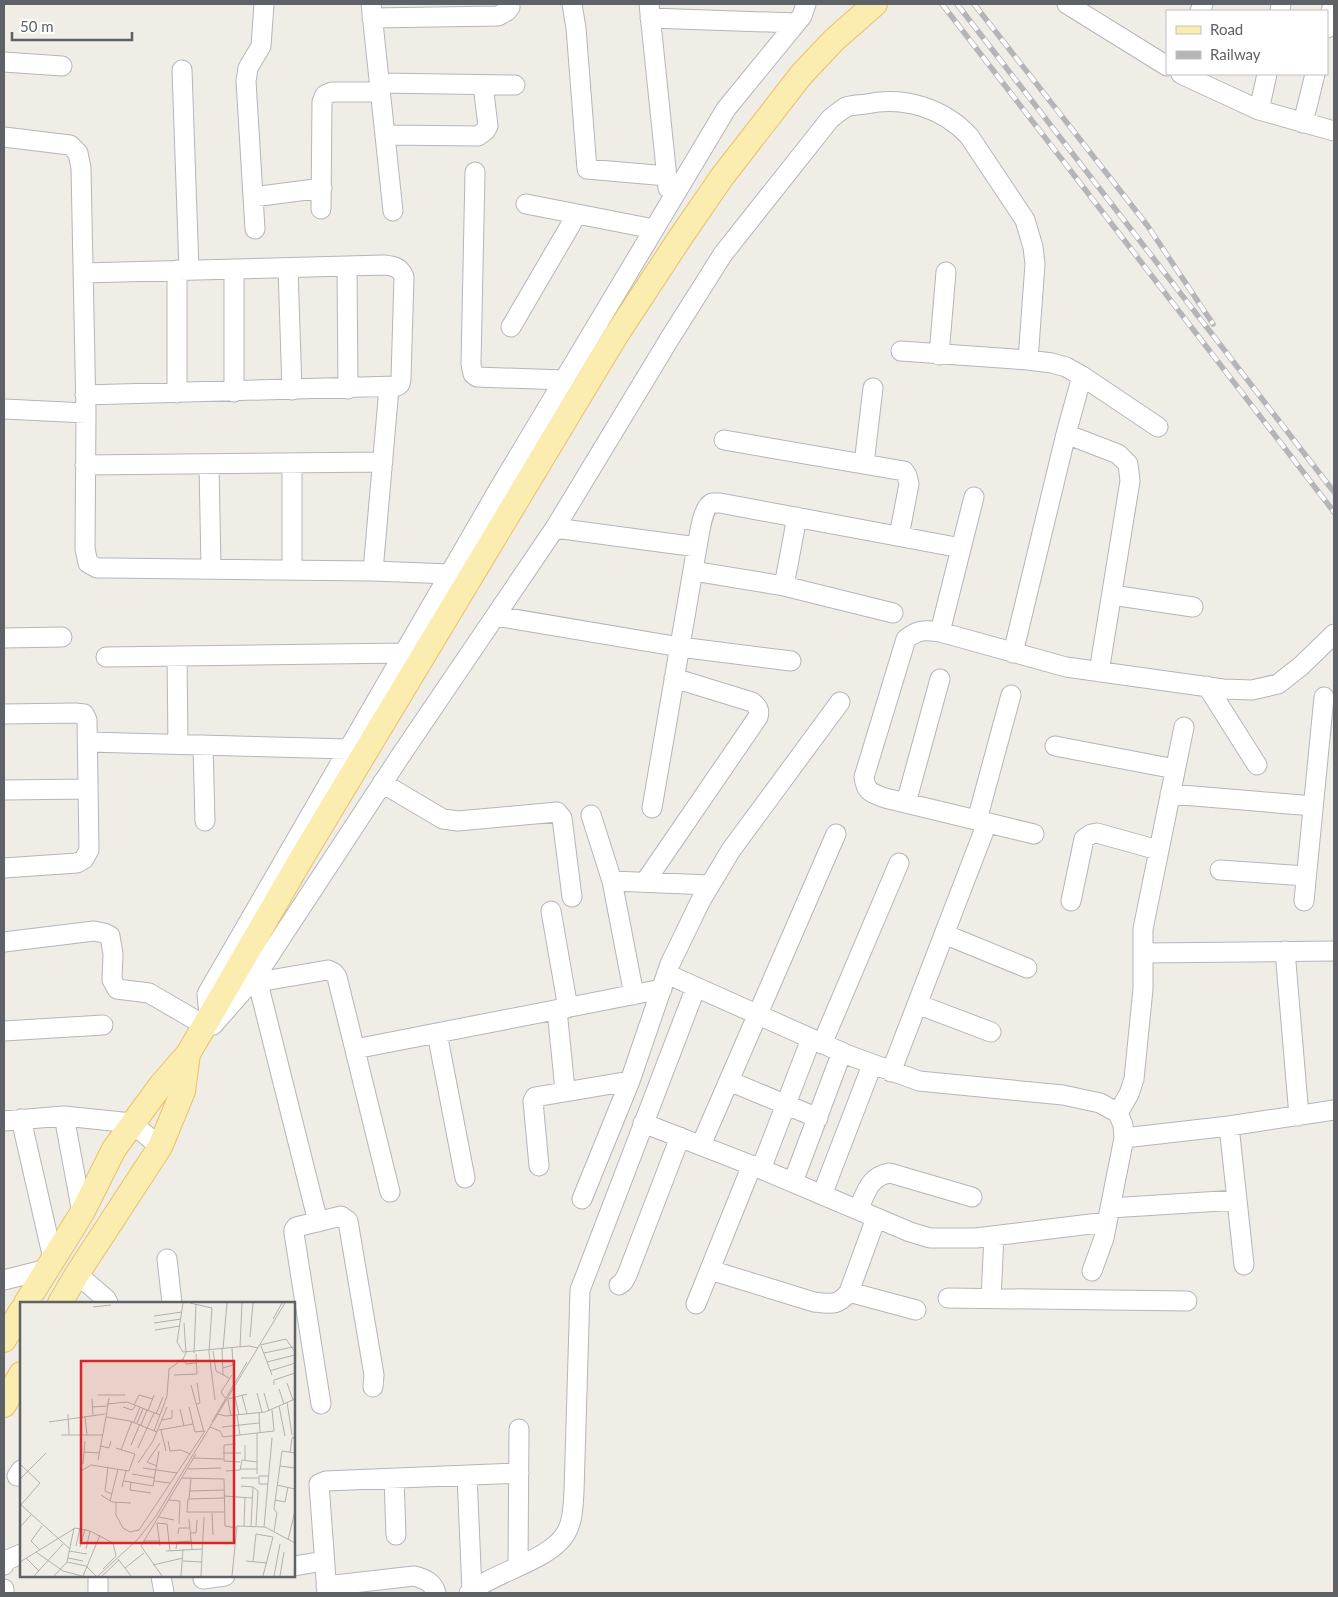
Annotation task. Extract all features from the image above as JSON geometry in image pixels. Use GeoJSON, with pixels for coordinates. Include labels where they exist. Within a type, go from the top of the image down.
{"type":"FeatureCollection","features":[{"type":"Feature","properties":{"kind":"main road"},"geometry":{"type":"LineString","coordinates":[[27,1302],[82,1213],[114,1149],[161,1085],[188,1054],[306,851],[610,346],[680,238],[722,177],[801,75],[834,40],[873,5]]}},
{"type":"Feature","properties":{"kind":"main road"},"geometry":{"type":"LineString","coordinates":[[61,1302],[160,1147],[183,1091],[188,1054]]}},
{"type":"Feature","properties":{"kind":"main road"},"geometry":{"type":"LineString","coordinates":[[4,1340],[20,1313]]}},
{"type":"Feature","properties":{"kind":"main road"},"geometry":{"type":"LineString","coordinates":[[4,1405],[20,1376]]}},
{"type":"Feature","properties":{"kind":"street"},"geometry":{"type":"LineString","coordinates":[[255,229],[246,81],[248,68],[261,46],[264,4]]}},
{"type":"Feature","properties":{"kind":"street"},"geometry":{"type":"LineString","coordinates":[[393,211],[371,11],[498,16],[510,8],[509,4]]}},
{"type":"Feature","properties":{"kind":"street"},"geometry":{"type":"LineString","coordinates":[[572,4],[576,28],[587,169],[666,176]]}},
{"type":"Feature","properties":{"kind":"street"},"geometry":{"type":"LineString","coordinates":[[4,942],[94,931],[104,933],[110,936],[113,954],[112,980],[116,989],[149,993],[207,1020],[207,994],[564,380],[726,109],[802,16],[806,4]]}},
{"type":"Feature","properties":{"kind":"street"},"geometry":{"type":"LineString","coordinates":[[1067,4],[1166,65]]}},
{"type":"Feature","properties":{"kind":"street"},"geometry":{"type":"LineString","coordinates":[[1328,24],[1333,4]]}},
{"type":"Feature","properties":{"kind":"street"},"geometry":{"type":"LineString","coordinates":[[669,204],[650,11],[796,23]]}},
{"type":"Feature","properties":{"kind":"street"},"geometry":{"type":"LineString","coordinates":[[4,62],[62,66]]}},
{"type":"Feature","properties":{"kind":"street"},"geometry":{"type":"LineString","coordinates":[[177,393],[183,270],[182,70]]}},
{"type":"Feature","properties":{"kind":"street"},"geometry":{"type":"LineString","coordinates":[[1183,75],[1259,110],[1334,131]]}},
{"type":"Feature","properties":{"kind":"street"},"geometry":{"type":"LineString","coordinates":[[1259,110],[1267,75]]}},
{"type":"Feature","properties":{"kind":"street"},"geometry":{"type":"LineString","coordinates":[[1303,122],[1315,75]]}},
{"type":"Feature","properties":{"kind":"street"},"geometry":{"type":"LineString","coordinates":[[385,135],[478,136],[488,126],[483,85]]}},
{"type":"Feature","properties":{"kind":"street"},"geometry":{"type":"LineString","coordinates":[[321,208],[322,102],[325,95],[332,92],[380,87],[515,85]]}},
{"type":"Feature","properties":{"kind":"street"},"geometry":{"type":"LineString","coordinates":[[188,1054],[257,979],[382,783],[555,528],[723,254],[830,118],[847,107],[880,101],[908,103],[937,110],[959,125],[969,136],[1025,220],[1033,247],[1035,264],[1028,360]]}},
{"type":"Feature","properties":{"kind":"street"},"geometry":{"type":"LineString","coordinates":[[4,137],[70,145],[78,153],[81,168],[85,404],[85,549],[88,563],[97,568],[210,568],[450,574]]}},
{"type":"Feature","properties":{"kind":"street"},"geometry":{"type":"LineString","coordinates":[[475,172],[471,364],[473,374],[477,377],[564,380]]}},
{"type":"Feature","properties":{"kind":"street"},"geometry":{"type":"LineString","coordinates":[[253,197],[322,188]]}},
{"type":"Feature","properties":{"kind":"street"},"geometry":{"type":"LineString","coordinates":[[526,204],[654,229]]}},
{"type":"Feature","properties":{"kind":"street"},"geometry":{"type":"LineString","coordinates":[[511,326],[577,214]]}},
{"type":"Feature","properties":{"kind":"street"},"geometry":{"type":"LineString","coordinates":[[347,266],[348,389]]}},
{"type":"Feature","properties":{"kind":"street"},"geometry":{"type":"LineString","coordinates":[[4,409],[85,404],[177,393],[389,388],[400,384],[404,277],[402,270],[395,266],[83,273]]}},
{"type":"Feature","properties":{"kind":"street"},"geometry":{"type":"LineString","coordinates":[[288,268],[292,390]]}},
{"type":"Feature","properties":{"kind":"street"},"geometry":{"type":"LineString","coordinates":[[234,269],[234,392]]}},
{"type":"Feature","properties":{"kind":"street"},"geometry":{"type":"LineString","coordinates":[[939,355],[946,272]]}},
{"type":"Feature","properties":{"kind":"street"},"geometry":{"type":"LineString","coordinates":[[901,351],[1028,360],[1066,367],[1158,427]]}},
{"type":"Feature","properties":{"kind":"street"},"geometry":{"type":"LineString","coordinates":[[1013,652],[1082,376]]}},
{"type":"Feature","properties":{"kind":"street"},"geometry":{"type":"LineString","coordinates":[[374,571],[389,388]]}},
{"type":"Feature","properties":{"kind":"street"},"geometry":{"type":"LineString","coordinates":[[864,464],[873,388]]}},
{"type":"Feature","properties":{"kind":"street"},"geometry":{"type":"LineString","coordinates":[[1066,434],[1118,454],[1128,464],[1130,481],[1099,672]]}},
{"type":"Feature","properties":{"kind":"street"},"geometry":{"type":"LineString","coordinates":[[724,440],[904,471],[908,484],[899,536]]}},
{"type":"Feature","properties":{"kind":"street"},"geometry":{"type":"LineString","coordinates":[[85,465],[383,462]]}},
{"type":"Feature","properties":{"kind":"street"},"geometry":{"type":"LineString","coordinates":[[292,463],[292,570]]}},
{"type":"Feature","properties":{"kind":"street"},"geometry":{"type":"LineString","coordinates":[[209,464],[210,568]]}},
{"type":"Feature","properties":{"kind":"street"},"geometry":{"type":"LineString","coordinates":[[940,632],[974,497]]}},
{"type":"Feature","properties":{"kind":"street"},"geometry":{"type":"LineString","coordinates":[[652,808],[696,547],[707,507],[712,503],[720,503],[961,548]]}},
{"type":"Feature","properties":{"kind":"street"},"geometry":{"type":"LineString","coordinates":[[784,586],[797,517]]}},
{"type":"Feature","properties":{"kind":"street"},"geometry":{"type":"LineString","coordinates":[[555,528],[696,547]]}},
{"type":"Feature","properties":{"kind":"street"},"geometry":{"type":"LineString","coordinates":[[693,571],[784,586],[893,613]]}},
{"type":"Feature","properties":{"kind":"street"},"geometry":{"type":"LineString","coordinates":[[1112,595],[1194,607]]}},
{"type":"Feature","properties":{"kind":"street"},"geometry":{"type":"LineString","coordinates":[[496,616],[680,647],[791,661]]}},
{"type":"Feature","properties":{"kind":"street"},"geometry":{"type":"LineString","coordinates":[[1034,834],[906,803],[872,793],[866,787],[864,778],[906,639],[914,633],[922,630],[940,632],[1066,667],[1207,686],[1252,690],[1278,684],[1301,666],[1334,634]]}},
{"type":"Feature","properties":{"kind":"street"},"geometry":{"type":"LineString","coordinates":[[4,638],[62,637]]}},
{"type":"Feature","properties":{"kind":"street"},"geometry":{"type":"LineString","coordinates":[[106,657],[404,653]]}},
{"type":"Feature","properties":{"kind":"street"},"geometry":{"type":"LineString","coordinates":[[177,656],[178,744]]}},
{"type":"Feature","properties":{"kind":"street"},"geometry":{"type":"LineString","coordinates":[[645,882],[758,717],[759,711],[758,706],[752,702],[674,678]]}},
{"type":"Feature","properties":{"kind":"street"},"geometry":{"type":"LineString","coordinates":[[906,803],[940,679]]}},
{"type":"Feature","properties":{"kind":"street"},"geometry":{"type":"LineString","coordinates":[[1207,686],[1257,765]]}},
{"type":"Feature","properties":{"kind":"street"},"geometry":{"type":"LineString","coordinates":[[891,1072],[944,934],[982,821],[1012,695]]}},
{"type":"Feature","properties":{"kind":"street"},"geometry":{"type":"LineString","coordinates":[[1304,901],[1324,697]]}},
{"type":"Feature","properties":{"kind":"street"},"geometry":{"type":"LineString","coordinates":[[582,1199],[630,1080],[664,982],[710,885],[731,850],[840,702]]}},
{"type":"Feature","properties":{"kind":"street"},"geometry":{"type":"LineString","coordinates":[[4,714],[84,714],[87,720],[88,742],[89,850],[84,859],[77,863],[4,868]]}},
{"type":"Feature","properties":{"kind":"street"},"geometry":{"type":"LineString","coordinates":[[1118,1113],[1130,1094],[1134,1080],[1143,989],[1143,929],[1184,727]]}},
{"type":"Feature","properties":{"kind":"street"},"geometry":{"type":"LineString","coordinates":[[88,742],[349,749]]}},
{"type":"Feature","properties":{"kind":"street"},"geometry":{"type":"LineString","coordinates":[[203,745],[205,821]]}},
{"type":"Feature","properties":{"kind":"street"},"geometry":{"type":"LineString","coordinates":[[1055,746],[1175,769]]}},
{"type":"Feature","properties":{"kind":"street"},"geometry":{"type":"LineString","coordinates":[[382,783],[443,819],[458,821],[557,812],[562,818],[572,897]]}},
{"type":"Feature","properties":{"kind":"street"},"geometry":{"type":"LineString","coordinates":[[4,790],[88,789]]}},
{"type":"Feature","properties":{"kind":"street"},"geometry":{"type":"LineString","coordinates":[[1170,794],[1313,806]]}},
{"type":"Feature","properties":{"kind":"street"},"geometry":{"type":"LineString","coordinates":[[591,815],[612,881],[634,994]]}},
{"type":"Feature","properties":{"kind":"street"},"geometry":{"type":"LineString","coordinates":[[1072,901],[1084,839],[1091,834],[1098,833],[1158,850]]}},
{"type":"Feature","properties":{"kind":"street"},"geometry":{"type":"LineString","coordinates":[[701,1145],[836,834]]}},
{"type":"Feature","properties":{"kind":"street"},"geometry":{"type":"LineString","coordinates":[[696,1304],[786,1104],[899,864]]}},
{"type":"Feature","properties":{"kind":"street"},"geometry":{"type":"LineString","coordinates":[[1220,870],[1306,876]]}},
{"type":"Feature","properties":{"kind":"street"},"geometry":{"type":"LineString","coordinates":[[612,881],[710,885]]}},
{"type":"Feature","properties":{"kind":"street"},"geometry":{"type":"LineString","coordinates":[[551,911],[563,1009],[565,1090]]}},
{"type":"Feature","properties":{"kind":"street"},"geometry":{"type":"LineString","coordinates":[[944,934],[1027,968]]}},
{"type":"Feature","properties":{"kind":"street"},"geometry":{"type":"LineString","coordinates":[[249,948],[318,1222]]}},
{"type":"Feature","properties":{"kind":"street"},"geometry":{"type":"LineString","coordinates":[[1285,951],[1299,1116]]}},
{"type":"Feature","properties":{"kind":"street"},"geometry":{"type":"LineString","coordinates":[[1143,954],[1334,951]]}},
{"type":"Feature","properties":{"kind":"street"},"geometry":{"type":"LineString","coordinates":[[257,979],[328,970],[338,977],[390,1192]]}},
{"type":"Feature","properties":{"kind":"street"},"geometry":{"type":"LineString","coordinates":[[355,1049],[634,994],[664,982],[696,987],[842,1052],[891,1072],[920,1081],[1063,1095],[1100,1103],[1118,1113],[1123,1125],[1124,1138],[1104,1238],[1092,1271]]}},
{"type":"Feature","properties":{"kind":"street"},"geometry":{"type":"LineString","coordinates":[[467,1476],[470,1592],[555,1546],[566,1534],[572,1517],[580,1290],[696,987]]}},
{"type":"Feature","properties":{"kind":"street"},"geometry":{"type":"LineString","coordinates":[[917,1004],[991,1032]]}},
{"type":"Feature","properties":{"kind":"street"},"geometry":{"type":"LineString","coordinates":[[4,1031],[103,1025]]}},
{"type":"Feature","properties":{"kind":"street"},"geometry":{"type":"LineString","coordinates":[[437,1033],[465,1178]]}},
{"type":"Feature","properties":{"kind":"street"},"geometry":{"type":"LineString","coordinates":[[793,1182],[842,1052]]}},
{"type":"Feature","properties":{"kind":"street"},"geometry":{"type":"LineString","coordinates":[[822,1195],[872,1064]]}},
{"type":"Feature","properties":{"kind":"street"},"geometry":{"type":"LineString","coordinates":[[539,1166],[533,1101],[535,1096],[630,1080]]}},
{"type":"Feature","properties":{"kind":"street"},"geometry":{"type":"LineString","coordinates":[[729,1081],[818,1118]]}},
{"type":"Feature","properties":{"kind":"street"},"geometry":{"type":"LineString","coordinates":[[1124,1138],[1229,1126],[1334,1110]]}},
{"type":"Feature","properties":{"kind":"street"},"geometry":{"type":"LineString","coordinates":[[64,1116],[82,1213]]}},
{"type":"Feature","properties":{"kind":"street"},"geometry":{"type":"LineString","coordinates":[[4,1280],[50,1264],[12,1120],[64,1116],[132,1123],[160,1147]]}},
{"type":"Feature","properties":{"kind":"street"},"geometry":{"type":"LineString","coordinates":[[643,1123],[757,1167],[910,1232],[930,1238],[951,1239],[994,1236],[1108,1215],[1237,1200]]}},
{"type":"Feature","properties":{"kind":"street"},"geometry":{"type":"LineString","coordinates":[[1229,1126],[1244,1265]]}},
{"type":"Feature","properties":{"kind":"street"},"geometry":{"type":"LineString","coordinates":[[619,1285],[627,1275],[680,1137]]}},
{"type":"Feature","properties":{"kind":"street"},"geometry":{"type":"LineString","coordinates":[[858,1210],[873,1180],[882,1174],[890,1173],[972,1198]]}},
{"type":"Feature","properties":{"kind":"street"},"geometry":{"type":"LineString","coordinates":[[321,1404],[294,1230],[296,1227],[341,1216],[348,1221],[374,1375],[373,1386]]}},
{"type":"Feature","properties":{"kind":"street"},"geometry":{"type":"LineString","coordinates":[[710,1270],[814,1302],[831,1304],[842,1300],[849,1292],[876,1218]]}},
{"type":"Feature","properties":{"kind":"street"},"geometry":{"type":"LineString","coordinates":[[991,1298],[994,1236]]}},
{"type":"Feature","properties":{"kind":"street"},"geometry":{"type":"LineString","coordinates":[[167,1259],[172,1302]]}},
{"type":"Feature","properties":{"kind":"street"},"geometry":{"type":"LineString","coordinates":[[77,1274],[108,1302]]}},
{"type":"Feature","properties":{"kind":"street"},"geometry":{"type":"LineString","coordinates":[[849,1292],[916,1310]]}},
{"type":"Feature","properties":{"kind":"street"},"geometry":{"type":"LineString","coordinates":[[948,1298],[1187,1300]]}},
{"type":"Feature","properties":{"kind":"street"},"geometry":{"type":"LineString","coordinates":[[518,1429],[518,1566]]}},
{"type":"Feature","properties":{"kind":"street"},"geometry":{"type":"LineString","coordinates":[[436,1593],[435,1587],[427,1580],[414,1576],[394,1586],[327,1589],[319,1484],[326,1481],[518,1473]]}},
{"type":"Feature","properties":{"kind":"street"},"geometry":{"type":"LineString","coordinates":[[394,1479],[396,1535]]}},
{"type":"Feature","properties":{"kind":"street"},"geometry":{"type":"LineString","coordinates":[[4,1565],[6,1561],[20,1554]]}},
{"type":"Feature","properties":{"kind":"street"},"geometry":{"type":"LineString","coordinates":[[295,1566],[324,1561]]}},
{"type":"Feature","properties":{"kind":"street"},"geometry":{"type":"LineString","coordinates":[[98,1577],[98,1593]]}},
{"type":"Feature","properties":{"kind":"street"},"geometry":{"type":"LineString","coordinates":[[162,1577],[164,1593]]}},
{"type":"Feature","properties":{"kind":"street"},"geometry":{"type":"LineString","coordinates":[[204,1583],[222,1577]]}},
{"type":"Feature","properties":{"kind":"railway"},"geometry":{"type":"LineString","coordinates":[[942,4],[1334,512]]}},
{"type":"Feature","properties":{"kind":"railway"},"geometry":{"type":"LineString","coordinates":[[957,4],[1334,492]]}},
{"type":"Feature","properties":{"kind":"railway"},"geometry":{"type":"LineString","coordinates":[[974,4],[1147,225],[1213,324]]}}]}
